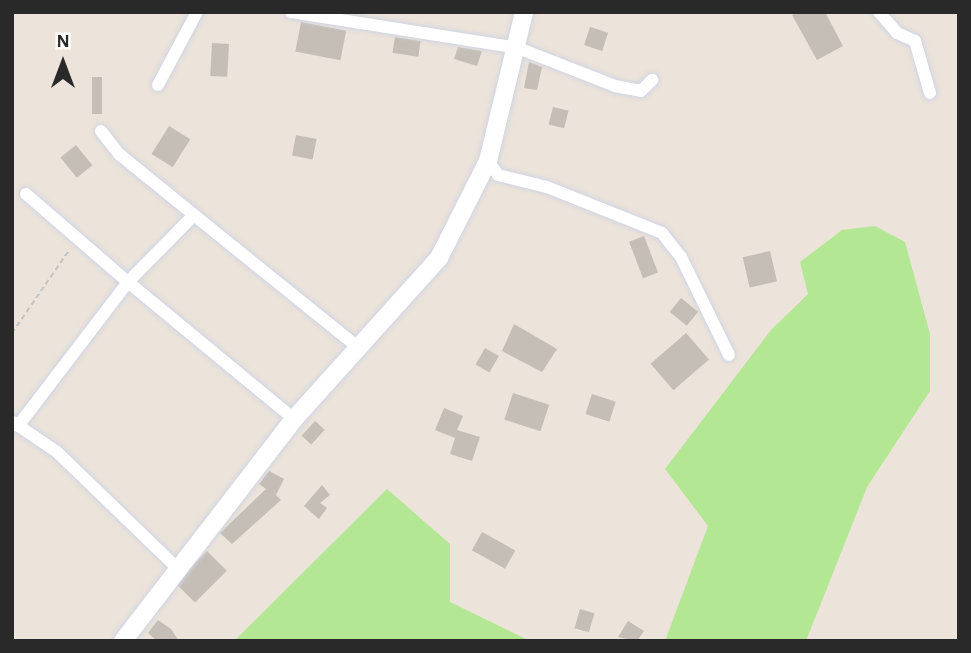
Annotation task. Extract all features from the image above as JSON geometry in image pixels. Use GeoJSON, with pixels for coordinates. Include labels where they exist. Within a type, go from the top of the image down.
{"type":"FeatureCollection","features":[{"type":"Feature","properties":{"kind":"street"},"geometry":{"type":"LineString","coordinates":[[158,85],[197,12]]}},
{"type":"Feature","properties":{"kind":"street"},"geometry":{"type":"LineString","coordinates":[[291,12],[518,48],[615,86],[641,90],[652,80]]}},
{"type":"Feature","properties":{"kind":"street"},"geometry":{"type":"LineString","coordinates":[[124,641],[177,568],[294,419],[360,349],[439,258],[488,161],[518,48],[524,12]]}},
{"type":"Feature","properties":{"kind":"street"},"geometry":{"type":"LineString","coordinates":[[878,12],[915,41],[930,93]]}},
{"type":"Feature","properties":{"kind":"street"},"geometry":{"type":"LineString","coordinates":[[101,131],[119,154],[360,349]]}},
{"type":"Feature","properties":{"kind":"street"},"geometry":{"type":"LineString","coordinates":[[488,161],[498,175],[547,187],[662,233],[681,257],[729,355]]}},
{"type":"Feature","properties":{"kind":"street"},"geometry":{"type":"LineString","coordinates":[[26,194],[294,419]]}},
{"type":"Feature","properties":{"kind":"street"},"geometry":{"type":"LineString","coordinates":[[177,568],[57,452],[15,424],[128,282],[194,215]]}},
{"type":"Feature","properties":{"kind":"path"},"geometry":{"type":"LineString","coordinates":[[12,333],[77,239]]}},
{"type":"Feature","properties":{"kind":"green space"},"geometry":{"type":"Polygon","coordinates":[[[875,226],[905,242],[930,334],[930,391],[867,487],[806,641],[665,641],[708,526],[665,469],[771,330],[808,294],[800,262],[842,230],[875,226]]]}},
{"type":"Feature","properties":{"kind":"green space"},"geometry":{"type":"Polygon","coordinates":[[[387,489],[450,544],[450,602],[530,641],[234,641],[387,489]]]}},
{"type":"Feature","properties":{"kind":"building"},"geometry":{"type":"Polygon","coordinates":[[[797,12],[825,12],[843,46],[817,60],[792,15],[797,12]]]}},
{"type":"Feature","properties":{"kind":"building"},"geometry":{"type":"Polygon","coordinates":[[[301,22],[346,31],[340,60],[295,51],[301,22]]]}},
{"type":"Feature","properties":{"kind":"building"},"geometry":{"type":"Polygon","coordinates":[[[590,27],[608,33],[602,51],[584,45],[590,27]]]}},
{"type":"Feature","properties":{"kind":"building"},"geometry":{"type":"Polygon","coordinates":[[[395,37],[421,41],[418,57],[392,53],[395,37]]]}},
{"type":"Feature","properties":{"kind":"building"},"geometry":{"type":"Polygon","coordinates":[[[212,43],[229,44],[227,77],[210,76],[212,43]]]}},
{"type":"Feature","properties":{"kind":"building"},"geometry":{"type":"Polygon","coordinates":[[[458,47],[482,51],[477,66],[454,59],[458,47]]]}},
{"type":"Feature","properties":{"kind":"building"},"geometry":{"type":"Polygon","coordinates":[[[529,62],[542,67],[537,90],[524,88],[529,62]]]}},
{"type":"Feature","properties":{"kind":"building"},"geometry":{"type":"Polygon","coordinates":[[[92,77],[102,77],[102,114],[92,114],[92,77]]]}},
{"type":"Feature","properties":{"kind":"building"},"geometry":{"type":"Polygon","coordinates":[[[553,107],[569,111],[564,128],[549,124],[553,107]]]}},
{"type":"Feature","properties":{"kind":"building"},"geometry":{"type":"Polygon","coordinates":[[[169,126],[190,139],[173,167],[152,154],[169,126]]]}},
{"type":"Feature","properties":{"kind":"building"},"geometry":{"type":"Polygon","coordinates":[[[296,135],[317,139],[313,160],[292,156],[296,135]]]}},
{"type":"Feature","properties":{"kind":"building"},"geometry":{"type":"Polygon","coordinates":[[[76,145],[92,165],[77,178],[60,158],[76,145]]]}},
{"type":"Feature","properties":{"kind":"building"},"geometry":{"type":"Polygon","coordinates":[[[644,236],[658,272],[643,278],[629,242],[644,236]]]}},
{"type":"Feature","properties":{"kind":"building"},"geometry":{"type":"Polygon","coordinates":[[[770,251],[777,281],[750,288],[743,257],[770,251]]]}},
{"type":"Feature","properties":{"kind":"building"},"geometry":{"type":"Polygon","coordinates":[[[681,298],[698,312],[687,326],[670,312],[681,298]]]}},
{"type":"Feature","properties":{"kind":"building"},"geometry":{"type":"Polygon","coordinates":[[[514,324],[557,349],[542,372],[502,351],[514,324]]]}},
{"type":"Feature","properties":{"kind":"building"},"geometry":{"type":"Polygon","coordinates":[[[686,333],[709,359],[673,390],[651,364],[686,333]]]}},
{"type":"Feature","properties":{"kind":"building"},"geometry":{"type":"Polygon","coordinates":[[[485,348],[499,356],[489,372],[476,364],[485,348]]]}},
{"type":"Feature","properties":{"kind":"building"},"geometry":{"type":"Polygon","coordinates":[[[513,393],[549,405],[540,431],[504,420],[513,393]]]}},
{"type":"Feature","properties":{"kind":"building"},"geometry":{"type":"Polygon","coordinates":[[[592,394],[616,402],[609,422],[586,414],[592,394]]]}},
{"type":"Feature","properties":{"kind":"building"},"geometry":{"type":"Polygon","coordinates":[[[444,408],[463,416],[457,430],[480,437],[472,461],[450,454],[455,438],[435,430],[444,408]]]}},
{"type":"Feature","properties":{"kind":"building"},"geometry":{"type":"Polygon","coordinates":[[[315,421],[325,430],[311,445],[302,436],[315,421]]]}},
{"type":"Feature","properties":{"kind":"building"},"geometry":{"type":"Polygon","coordinates":[[[269,471],[284,479],[276,495],[281,500],[232,544],[220,533],[266,489],[259,484],[269,471]]]}},
{"type":"Feature","properties":{"kind":"building"},"geometry":{"type":"Polygon","coordinates":[[[322,485],[330,495],[320,503],[327,508],[319,519],[304,506],[322,485]]]}},
{"type":"Feature","properties":{"kind":"building"},"geometry":{"type":"Polygon","coordinates":[[[482,532],[515,550],[505,569],[472,550],[482,532]]]}},
{"type":"Feature","properties":{"kind":"building"},"geometry":{"type":"Polygon","coordinates":[[[207,551],[227,571],[195,603],[175,583],[207,551]]]}},
{"type":"Feature","properties":{"kind":"building"},"geometry":{"type":"Polygon","coordinates":[[[580,609],[594,613],[589,632],[574,628],[580,609]]]}},
{"type":"Feature","properties":{"kind":"building"},"geometry":{"type":"Polygon","coordinates":[[[158,620],[171,629],[179,641],[157,641],[148,633],[158,620]]]}},
{"type":"Feature","properties":{"kind":"building"},"geometry":{"type":"Polygon","coordinates":[[[628,621],[644,631],[637,641],[618,637],[628,621]]]}}]}
